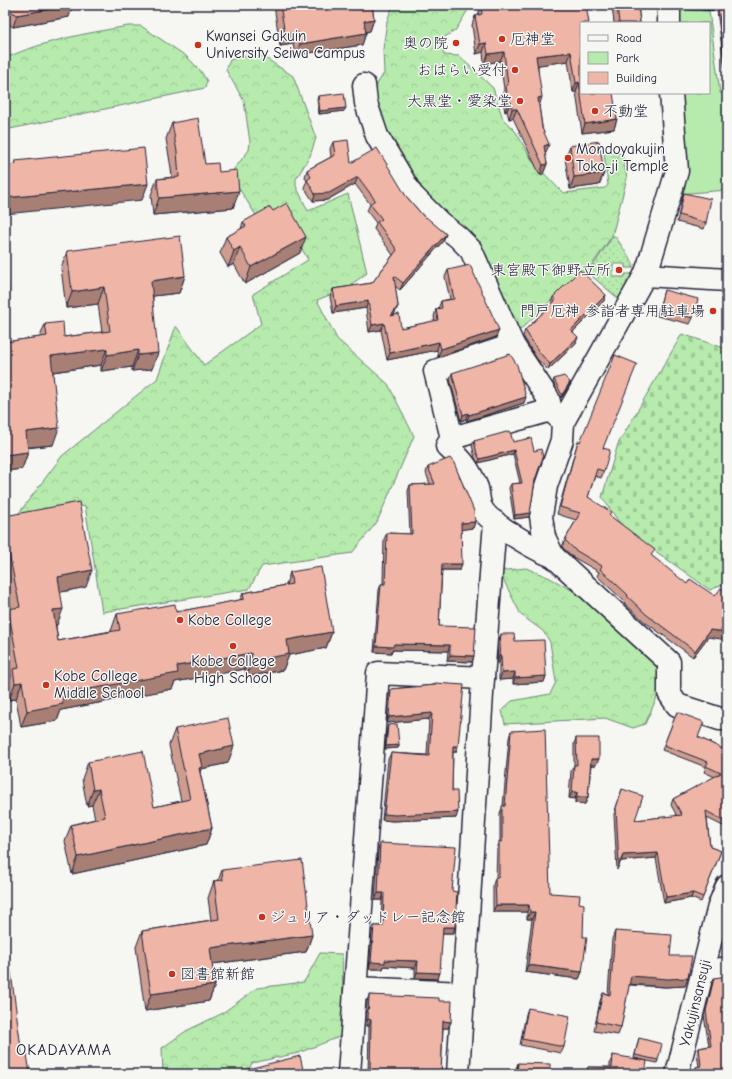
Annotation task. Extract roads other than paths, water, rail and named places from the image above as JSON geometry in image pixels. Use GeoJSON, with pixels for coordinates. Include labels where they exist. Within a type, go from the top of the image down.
{"type":"FeatureCollection","features":[{"type":"Feature","properties":{"kind":"street"},"geometry":{"type":"LineString","coordinates":[[669,5],[669,22]]}},
{"type":"Feature","properties":{"kind":"street"},"geometry":{"type":"LineString","coordinates":[[364,85],[366,103],[377,136],[412,195],[470,250],[513,346],[548,398],[557,416],[562,440],[546,486],[541,516],[544,537],[554,556],[669,662],[669,693],[677,705],[720,719],[727,719]]}},
{"type":"Feature","properties":{"kind":"street"},"geometry":{"type":"LineString","coordinates":[[554,556],[540,552],[495,522],[482,509],[477,489],[463,461],[447,446],[452,438],[557,416],[645,275],[676,171],[671,94]]}},
{"type":"Feature","properties":{"kind":"street"},"geometry":{"type":"LineString","coordinates":[[645,275],[727,280]]}},
{"type":"Feature","properties":{"kind":"street"},"geometry":{"type":"LineString","coordinates":[[452,438],[435,371],[513,346]]}},
{"type":"Feature","properties":{"kind":"street"},"geometry":{"type":"LineString","coordinates":[[458,1074],[483,678],[495,522]]}},
{"type":"Feature","properties":{"kind":"street"},"geometry":{"type":"LineString","coordinates":[[350,1074],[378,673],[483,678]]}},
{"type":"Feature","properties":{"kind":"street","name":"Yakujinsansuji"},"geometry":{"type":"LineString","coordinates":[[677,1074],[702,972],[723,905],[727,886]]}},
{"type":"Feature","properties":{"kind":"street"},"geometry":{"type":"LineString","coordinates":[[702,972],[727,968]]}},
{"type":"Feature","properties":{"kind":"street"},"geometry":{"type":"LineString","coordinates":[[356,988],[463,993]]}},
{"type":"Feature","properties":{"kind":"place","name":"厄神堂"},"geometry":{"type":"Point","coordinates":[502,39]}},
{"type":"Feature","properties":{"kind":"place","name":"奥の院"},"geometry":{"type":"Point","coordinates":[456,43]}},
{"type":"Feature","properties":{"kind":"place","name":"Kwansei Gakuin University Seiwa Campus"},"geometry":{"type":"Point","coordinates":[198,45]}},
{"type":"Feature","properties":{"kind":"place","name":"おはらい受付"},"geometry":{"type":"Point","coordinates":[515,70]}},
{"type":"Feature","properties":{"kind":"place","name":"大黒堂・愛染堂"},"geometry":{"type":"Point","coordinates":[520,101]}},
{"type":"Feature","properties":{"kind":"place","name":"不動堂"},"geometry":{"type":"Point","coordinates":[595,111]}},
{"type":"Feature","properties":{"kind":"place","name":"Mondoyakujin Toko-ji Temple"},"geometry":{"type":"Point","coordinates":[568,158]}},
{"type":"Feature","properties":{"kind":"place","name":"東宮殿下御野立所"},"geometry":{"type":"Point","coordinates":[619,270]}},
{"type":"Feature","properties":{"kind":"place","name":"門戸厄神 参詣者専用駐車場"},"geometry":{"type":"Point","coordinates":[713,311]}},
{"type":"Feature","properties":{"kind":"place","name":"Kobe College"},"geometry":{"type":"Point","coordinates":[180,620]}},
{"type":"Feature","properties":{"kind":"place","name":"Kobe College High School"},"geometry":{"type":"Point","coordinates":[233,646]}},
{"type":"Feature","properties":{"kind":"place","name":"Kobe College Middle School"},"geometry":{"type":"Point","coordinates":[46,685]}},
{"type":"Feature","properties":{"kind":"place","name":"ジュリア・ダッドレー記念館"},"geometry":{"type":"Point","coordinates":[262,917]}},
{"type":"Feature","properties":{"kind":"place","name":"図書館新館"},"geometry":{"type":"Point","coordinates":[172,974]}},
{"type":"Feature","properties":{"kind":"district","name":"OKADAYAMA"},"geometry":{"type":"Point","coordinates":[64,1049]}}]}
